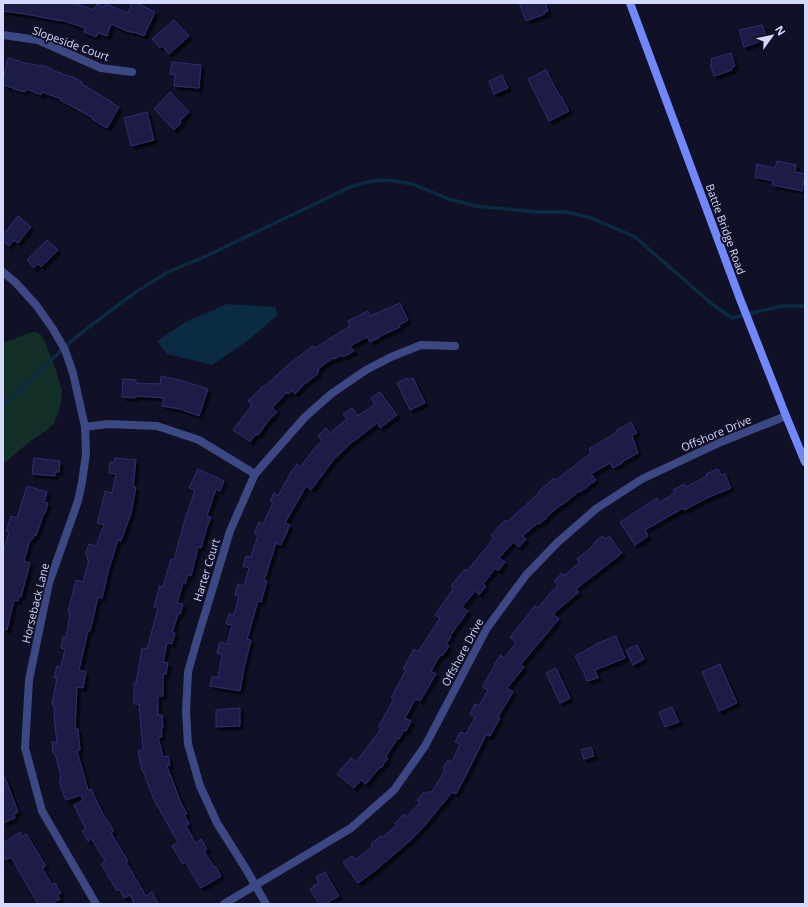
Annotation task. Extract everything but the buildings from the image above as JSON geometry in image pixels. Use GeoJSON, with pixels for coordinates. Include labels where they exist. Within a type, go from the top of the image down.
{"type":"FeatureCollection","features":[{"type":"Feature","properties":{"kind":"street","name":"Battle Bridge Road"},"geometry":{"type":"LineString","coordinates":[[630,3],[737,292],[805,462]]}},
{"type":"Feature","properties":{"kind":"street","name":"Slopeside Court"},"geometry":{"type":"LineString","coordinates":[[3,34],[38,40],[101,68],[132,72]]}},
{"type":"Feature","properties":{"kind":"street","name":"Horseback Lane"},"geometry":{"type":"LineString","coordinates":[[3,272],[16,283],[36,305],[53,329],[65,350],[73,373],[85,427],[86,454],[78,501],[49,583],[29,680],[25,748],[42,811],[96,904]]}},
{"type":"Feature","properties":{"kind":"street","name":"Harter Court"},"geometry":{"type":"LineString","coordinates":[[266,904],[217,823],[200,786],[188,744],[186,712],[188,672],[230,531],[255,474],[305,417],[331,394],[366,370],[391,357],[421,345],[455,346]]}},
{"type":"Feature","properties":{"kind":"street","name":"Offshore Drive"},"geometry":{"type":"LineString","coordinates":[[224,904],[351,828],[394,790],[425,746],[487,628],[526,575],[558,542],[597,508],[642,479],[721,442],[786,416]]}},
{"type":"Feature","properties":{"kind":"street"},"geometry":{"type":"LineString","coordinates":[[85,427],[108,424],[157,426],[199,440],[255,474]]}},
{"type":"Feature","properties":{"kind":"green space"},"geometry":{"type":"Polygon","coordinates":[[[36,332],[41,335],[46,344],[57,373],[62,392],[61,404],[54,423],[3,464],[3,343],[29,333],[36,332]]]}},
{"type":"Feature","properties":{"kind":"water"},"geometry":{"type":"Polygon","coordinates":[[[227,304],[275,307],[278,315],[246,342],[212,365],[167,354],[157,341],[187,321],[227,304]]]}},
{"type":"Feature","properties":{"kind":"waterway"},"geometry":{"type":"LineString","coordinates":[[3,405],[68,344],[90,326],[136,292],[168,272],[202,258],[348,188],[363,183],[380,180],[412,184],[449,199],[476,206],[536,212],[567,212],[591,218],[635,237],[712,304],[732,318],[782,306],[805,306]]}}]}
